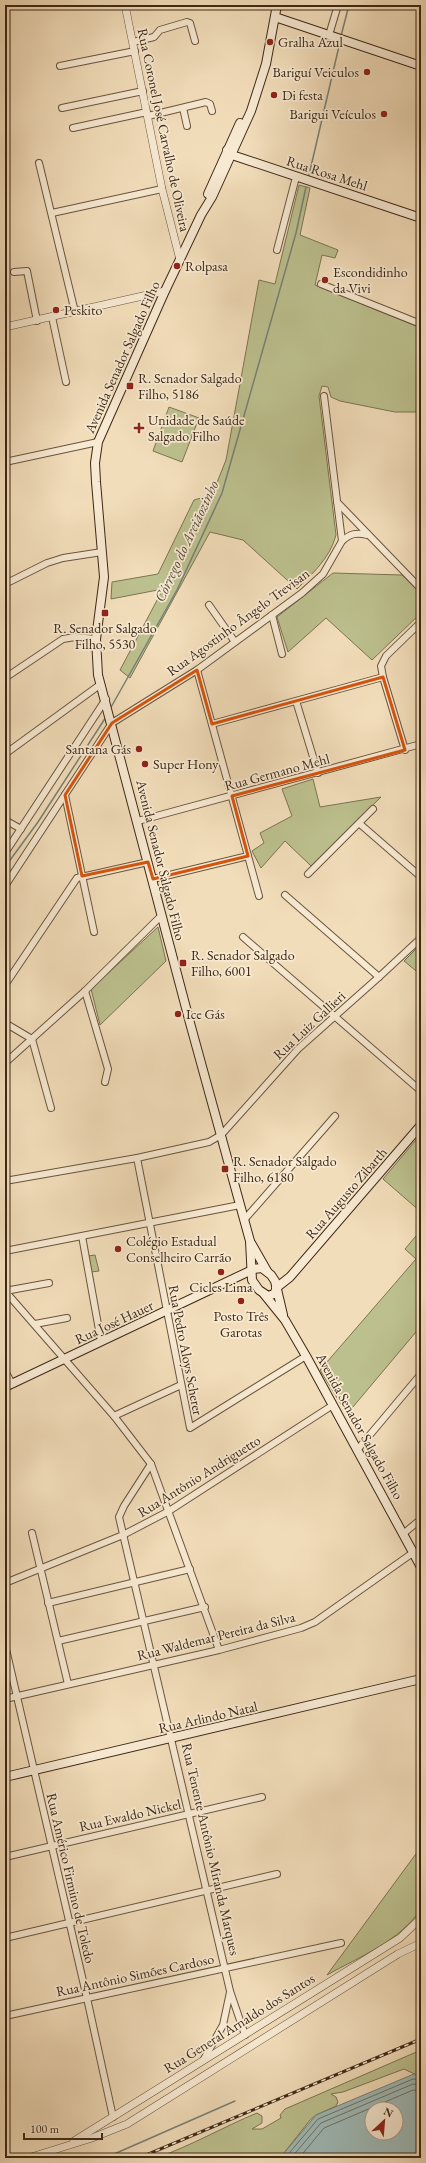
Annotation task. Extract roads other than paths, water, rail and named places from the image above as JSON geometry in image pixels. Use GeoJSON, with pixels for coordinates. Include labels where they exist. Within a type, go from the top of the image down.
{"type":"FeatureCollection","features":[{"type":"Feature","properties":{"kind":"main road","name":"Avenida Senador Salgado Filho"},"geometry":{"type":"LineString","coordinates":[[277,5],[266,64],[258,87],[258,93],[229,153],[212,197],[201,214],[165,291],[98,442],[95,462],[102,552],[103,589],[96,639],[98,675],[106,699],[162,915],[250,1241],[251,1275],[255,1284],[285,1320],[306,1356],[421,1567]]}},
{"type":"Feature","properties":{"kind":"main road"},"geometry":{"type":"LineString","coordinates":[[275,17],[421,66]]}},
{"type":"Feature","properties":{"kind":"main road","name":"Rua Rosa Mehl"},"geometry":{"type":"LineString","coordinates":[[229,153],[421,218]]}},
{"type":"Feature","properties":{"kind":"main road","name":"Rua Augusto Zibarth"},"geometry":{"type":"LineString","coordinates":[[264,1294],[271,1296],[276,1289],[290,1277],[421,1125]]}},
{"type":"Feature","properties":{"kind":"main road","name":"Avenida Senador Salgado Filho"},"geometry":{"type":"LineString","coordinates":[[250,1241],[269,1273],[276,1289],[285,1320]]}},
{"type":"Feature","properties":{"kind":"main road"},"geometry":{"type":"LineString","coordinates":[[252,1270],[262,1268],[280,1279],[290,1277]]}},
{"type":"Feature","properties":{"kind":"main road","name":"Rua José Hauer"},"geometry":{"type":"LineString","coordinates":[[8,1386],[101,1341],[235,1280],[252,1270]]}},
{"type":"Feature","properties":{"kind":"main road"},"geometry":{"type":"LineString","coordinates":[[235,1280],[243,1278],[255,1284]]}},
{"type":"Feature","properties":{"kind":"main road","name":"Rua Arlindo Natal"},"geometry":{"type":"LineString","coordinates":[[5,1777],[419,1681]]}},
{"type":"Feature","properties":{"kind":"street","name":"Rua Coronel José Carvalho de Oliveira"},"geometry":{"type":"LineString","coordinates":[[125,5],[162,190],[180,260]]}},
{"type":"Feature","properties":{"kind":"street"},"geometry":{"type":"LineString","coordinates":[[336,37],[338,5]]}},
{"type":"Feature","properties":{"kind":"street"},"geometry":{"type":"LineString","coordinates":[[133,42],[154,37],[160,30],[187,22],[190,23],[195,41]]}},
{"type":"Feature","properties":{"kind":"street"},"geometry":{"type":"LineString","coordinates":[[60,66],[135,51]]}},
{"type":"Feature","properties":{"kind":"street"},"geometry":{"type":"LineString","coordinates":[[62,108],[143,91]]}},
{"type":"Feature","properties":{"kind":"street"},"geometry":{"type":"LineString","coordinates":[[73,128],[208,102],[212,111]]}},
{"type":"Feature","properties":{"kind":"street"},"geometry":{"type":"LineString","coordinates":[[183,108],[187,126]]}},
{"type":"Feature","properties":{"kind":"street"},"geometry":{"type":"LineString","coordinates":[[40,164],[48,205],[52,212],[75,312]]}},
{"type":"Feature","properties":{"kind":"street"},"geometry":{"type":"LineString","coordinates":[[277,250],[296,176]]}},
{"type":"Feature","properties":{"kind":"street"},"geometry":{"type":"LineString","coordinates":[[52,212],[162,190]]}},
{"type":"Feature","properties":{"kind":"street"},"geometry":{"type":"LineString","coordinates":[[14,272],[27,271],[37,321]]}},
{"type":"Feature","properties":{"kind":"street"},"geometry":{"type":"LineString","coordinates":[[321,284],[421,324]]}},
{"type":"Feature","properties":{"kind":"street"},"geometry":{"type":"LineString","coordinates":[[5,327],[165,291]]}},
{"type":"Feature","properties":{"kind":"street"},"geometry":{"type":"LineString","coordinates":[[52,317],[66,382]]}},
{"type":"Feature","properties":{"kind":"street"},"geometry":{"type":"LineString","coordinates":[[324,396],[342,541],[350,535],[360,532],[369,535]]}},
{"type":"Feature","properties":{"kind":"street"},"geometry":{"type":"LineString","coordinates":[[5,462],[98,442]]}},
{"type":"Feature","properties":{"kind":"street"},"geometry":{"type":"LineString","coordinates":[[337,502],[421,589]]}},
{"type":"Feature","properties":{"kind":"street","name":"Rua Agostinho Ângelo Trevisan"},"geometry":{"type":"LineString","coordinates":[[112,723],[197,670],[302,593],[323,574],[342,541]]}},
{"type":"Feature","properties":{"kind":"street"},"geometry":{"type":"LineString","coordinates":[[5,584],[55,561],[102,552]]}},
{"type":"Feature","properties":{"kind":"street"},"geometry":{"type":"LineString","coordinates":[[209,605],[234,642]]}},
{"type":"Feature","properties":{"kind":"street"},"geometry":{"type":"LineString","coordinates":[[272,615],[282,654]]}},
{"type":"Feature","properties":{"kind":"street"},"geometry":{"type":"LineString","coordinates":[[405,750],[383,678],[381,666],[386,656],[421,622]]}},
{"type":"Feature","properties":{"kind":"street"},"geometry":{"type":"LineString","coordinates":[[5,678],[63,639],[75,637],[96,639]]}},
{"type":"Feature","properties":{"kind":"street"},"geometry":{"type":"LineString","coordinates":[[197,670],[259,896]]}},
{"type":"Feature","properties":{"kind":"street"},"geometry":{"type":"LineString","coordinates":[[212,724],[383,678]]}},
{"type":"Feature","properties":{"kind":"street"},"geometry":{"type":"LineString","coordinates":[[5,754],[101,684]]}},
{"type":"Feature","properties":{"kind":"street"},"geometry":{"type":"LineString","coordinates":[[5,853],[106,699]]}},
{"type":"Feature","properties":{"kind":"street"},"geometry":{"type":"LineString","coordinates":[[296,701],[318,773]]}},
{"type":"Feature","properties":{"kind":"street"},"geometry":{"type":"LineString","coordinates":[[5,886],[112,723]]}},
{"type":"Feature","properties":{"kind":"street","name":"Rua Germano Mehl"},"geometry":{"type":"LineString","coordinates":[[138,822],[405,750],[421,744]]}},
{"type":"Feature","properties":{"kind":"street"},"geometry":{"type":"LineString","coordinates":[[65,795],[94,932]]}},
{"type":"Feature","properties":{"kind":"street"},"geometry":{"type":"LineString","coordinates":[[308,874],[360,824],[373,809]]}},
{"type":"Feature","properties":{"kind":"street"},"geometry":{"type":"LineString","coordinates":[[5,820],[21,829]]}},
{"type":"Feature","properties":{"kind":"street"},"geometry":{"type":"LineString","coordinates":[[360,824],[421,877]]}},
{"type":"Feature","properties":{"kind":"street"},"geometry":{"type":"LineString","coordinates":[[153,879],[248,856]]}},
{"type":"Feature","properties":{"kind":"street"},"geometry":{"type":"LineString","coordinates":[[5,985],[77,878],[148,862]]}},
{"type":"Feature","properties":{"kind":"street"},"geometry":{"type":"LineString","coordinates":[[285,895],[379,977]]}},
{"type":"Feature","properties":{"kind":"street"},"geometry":{"type":"LineString","coordinates":[[5,1063],[85,991],[162,915]]}},
{"type":"Feature","properties":{"kind":"street"},"geometry":{"type":"LineString","coordinates":[[243,937],[421,1091]]}},
{"type":"Feature","properties":{"kind":"street","name":"Rua Luiz Gallieri"},"geometry":{"type":"LineString","coordinates":[[221,1135],[298,1048],[421,938]]}},
{"type":"Feature","properties":{"kind":"street"},"geometry":{"type":"LineString","coordinates":[[85,991],[108,1070],[106,1082]]}},
{"type":"Feature","properties":{"kind":"street"},"geometry":{"type":"LineString","coordinates":[[5,1023],[32,1039],[51,1108]]}},
{"type":"Feature","properties":{"kind":"street"},"geometry":{"type":"LineString","coordinates":[[244,1220],[335,1116]]}},
{"type":"Feature","properties":{"kind":"street"},"geometry":{"type":"LineString","coordinates":[[5,1181],[137,1158],[209,1142],[221,1135]]}},
{"type":"Feature","properties":{"kind":"street","name":"Rua Pedro Aloys Scherer"},"geometry":{"type":"LineString","coordinates":[[137,1158],[166,1312],[190,1428],[306,1356]]}},
{"type":"Feature","properties":{"kind":"street"},"geometry":{"type":"LineString","coordinates":[[5,1251],[240,1205]]}},
{"type":"Feature","properties":{"kind":"street"},"geometry":{"type":"LineString","coordinates":[[82,1236],[101,1341]]}},
{"type":"Feature","properties":{"kind":"street"},"geometry":{"type":"LineString","coordinates":[[5,1291],[49,1283]]}},
{"type":"Feature","properties":{"kind":"street"},"geometry":{"type":"LineString","coordinates":[[5,1291],[66,1359],[114,1416],[151,1464],[205,1607],[219,1650]]}},
{"type":"Feature","properties":{"kind":"street"},"geometry":{"type":"LineString","coordinates":[[34,1324],[67,1318]]}},
{"type":"Feature","properties":{"kind":"street"},"geometry":{"type":"LineString","coordinates":[[5,1371],[8,1386]]}},
{"type":"Feature","properties":{"kind":"street"},"geometry":{"type":"LineString","coordinates":[[358,1450],[421,1374]]}},
{"type":"Feature","properties":{"kind":"street"},"geometry":{"type":"LineString","coordinates":[[114,1416],[181,1385]]}},
{"type":"Feature","properties":{"kind":"street","name":"Rua Antônio Andriguetto"},"geometry":{"type":"LineString","coordinates":[[5,1584],[123,1535],[169,1511],[332,1405]]}},
{"type":"Feature","properties":{"kind":"street","name":"Rua Tenente Antônio Miranda Marques"},"geometry":{"type":"LineString","coordinates":[[151,1464],[124,1506],[119,1517],[190,1813],[230,1991],[246,2035]]}},
{"type":"Feature","properties":{"kind":"street"},"geometry":{"type":"LineString","coordinates":[[404,1534],[421,1519]]}},
{"type":"Feature","properties":{"kind":"street"},"geometry":{"type":"LineString","coordinates":[[32,1533],[68,1684]]}},
{"type":"Feature","properties":{"kind":"street","name":"Rua Waldemar Pereira da Silva"},"geometry":{"type":"LineString","coordinates":[[5,1699],[219,1650],[301,1628],[315,1622],[414,1552]]}},
{"type":"Feature","properties":{"kind":"street"},"geometry":{"type":"LineString","coordinates":[[48,1603],[135,1584],[190,1569]]}},
{"type":"Feature","properties":{"kind":"street"},"geometry":{"type":"LineString","coordinates":[[58,1641],[205,1607]]}},
{"type":"Feature","properties":{"kind":"street","name":"Rua Américo Firmino de Toledo"},"geometry":{"type":"LineString","coordinates":[[5,1645],[70,1923],[113,2117]]}},
{"type":"Feature","properties":{"kind":"street","name":"Rua Ewaldo Nickel"},"geometry":{"type":"LineString","coordinates":[[5,1857],[262,1797]]}},
{"type":"Feature","properties":{"kind":"street"},"geometry":{"type":"LineString","coordinates":[[5,1938],[277,1874]]}},
{"type":"Feature","properties":{"kind":"street","name":"Rua General Arnaldo dos Santos"},"geometry":{"type":"LineString","coordinates":[[67,2145],[400,1938],[421,1918]]}},
{"type":"Feature","properties":{"kind":"street","name":"Rua General Arnaldo dos Santos"},"geometry":{"type":"LineString","coordinates":[[28,2158],[114,2130],[169,2098],[295,2020],[398,1954],[421,1942]]}},
{"type":"Feature","properties":{"kind":"street","name":"Rua Antônio Simões Cardoso"},"geometry":{"type":"LineString","coordinates":[[5,2016],[341,1943]]}},
{"type":"Feature","properties":{"kind":"street","name":"Rua Tenente Antônio Miranda Marques"},"geometry":{"type":"LineString","coordinates":[[204,2060],[223,2025],[230,1991]]}},
{"type":"Feature","properties":{"kind":"street"},"geometry":{"type":"LineString","coordinates":[[287,2009],[294,2013],[295,2020]]}},
{"type":"Feature","properties":{"kind":"street"},"geometry":{"type":"LineString","coordinates":[[162,2087],[161,2095],[169,2098]]}},
{"type":"Feature","properties":{"kind":"water"},"geometry":{"type":"Polygon","coordinates":[[[414,2074],[421,2077],[421,2158],[280,2158],[316,2115],[414,2074]]]}},
{"type":"Feature","properties":{"kind":"waterway","name":"Córrego do Areiãozinho"},"geometry":{"type":"LineString","coordinates":[[341,36],[349,5]]}},
{"type":"Feature","properties":{"kind":"waterway","name":"Córrego do Areiãozinho"},"geometry":{"type":"LineString","coordinates":[[309,175],[340,42]]}},
{"type":"Feature","properties":{"kind":"waterway","name":"Córrego do Areiãozinho"},"geometry":{"type":"LineString","coordinates":[[110,709],[177,590],[222,493],[296,233],[306,187]]}},
{"type":"Feature","properties":{"kind":"waterway","name":"Córrego do Areiãozinho"},"geometry":{"type":"LineString","coordinates":[[5,867],[38,822],[106,717]]}},
{"type":"Feature","properties":{"kind":"waterway"},"geometry":{"type":"LineString","coordinates":[[105,2158],[235,2101]]}},
{"type":"Feature","properties":{"kind":"railway"},"geometry":{"type":"LineString","coordinates":[[139,2158],[421,2039]]}},
{"type":"Feature","properties":{"kind":"place","name":"Gralha Azul"},"geometry":{"type":"Point","coordinates":[270,42]}},
{"type":"Feature","properties":{"kind":"place","name":"Bariguí Veiculos"},"geometry":{"type":"Point","coordinates":[367,72]}},
{"type":"Feature","properties":{"kind":"place","name":"Di festa"},"geometry":{"type":"Point","coordinates":[274,95]}},
{"type":"Feature","properties":{"kind":"place","name":"Barigui Veículos"},"geometry":{"type":"Point","coordinates":[384,114]}},
{"type":"Feature","properties":{"kind":"place","name":"Rolpasa"},"geometry":{"type":"Point","coordinates":[177,266]}},
{"type":"Feature","properties":{"kind":"place","name":"Escondidinho da Vivi"},"geometry":{"type":"Point","coordinates":[325,280]}},
{"type":"Feature","properties":{"kind":"place","name":"Peskito"},"geometry":{"type":"Point","coordinates":[56,310]}},
{"type":"Feature","properties":{"kind":"place","name":"R. Senador Salgado Filho, 5186"},"geometry":{"type":"Point","coordinates":[130,386]}},
{"type":"Feature","properties":{"kind":"place","name":"Unidade de Saúde Salgado Filho"},"geometry":{"type":"Point","coordinates":[139,428]}},
{"type":"Feature","properties":{"kind":"place","name":"R. Senador Salgado Filho, 5530"},"geometry":{"type":"Point","coordinates":[105,613]}},
{"type":"Feature","properties":{"kind":"place","name":"Santana Gás"},"geometry":{"type":"Point","coordinates":[139,749]}},
{"type":"Feature","properties":{"kind":"place","name":"Super Hony"},"geometry":{"type":"Point","coordinates":[145,764]}},
{"type":"Feature","properties":{"kind":"place","name":"R. Senador Salgado Filho, 6001"},"geometry":{"type":"Point","coordinates":[183,963]}},
{"type":"Feature","properties":{"kind":"place","name":"Ice Gás"},"geometry":{"type":"Point","coordinates":[178,1014]}},
{"type":"Feature","properties":{"kind":"place","name":"R. Senador Salgado Filho, 6180"},"geometry":{"type":"Point","coordinates":[225,1169]}},
{"type":"Feature","properties":{"kind":"place","name":"Colégio Estadual Conselheiro Carrão"},"geometry":{"type":"Point","coordinates":[118,1249]}},
{"type":"Feature","properties":{"kind":"place","name":"Cicles Lima"},"geometry":{"type":"Point","coordinates":[221,1272]}},
{"type":"Feature","properties":{"kind":"place","name":"Posto Três Garotas"},"geometry":{"type":"Point","coordinates":[241,1301]}}]}
